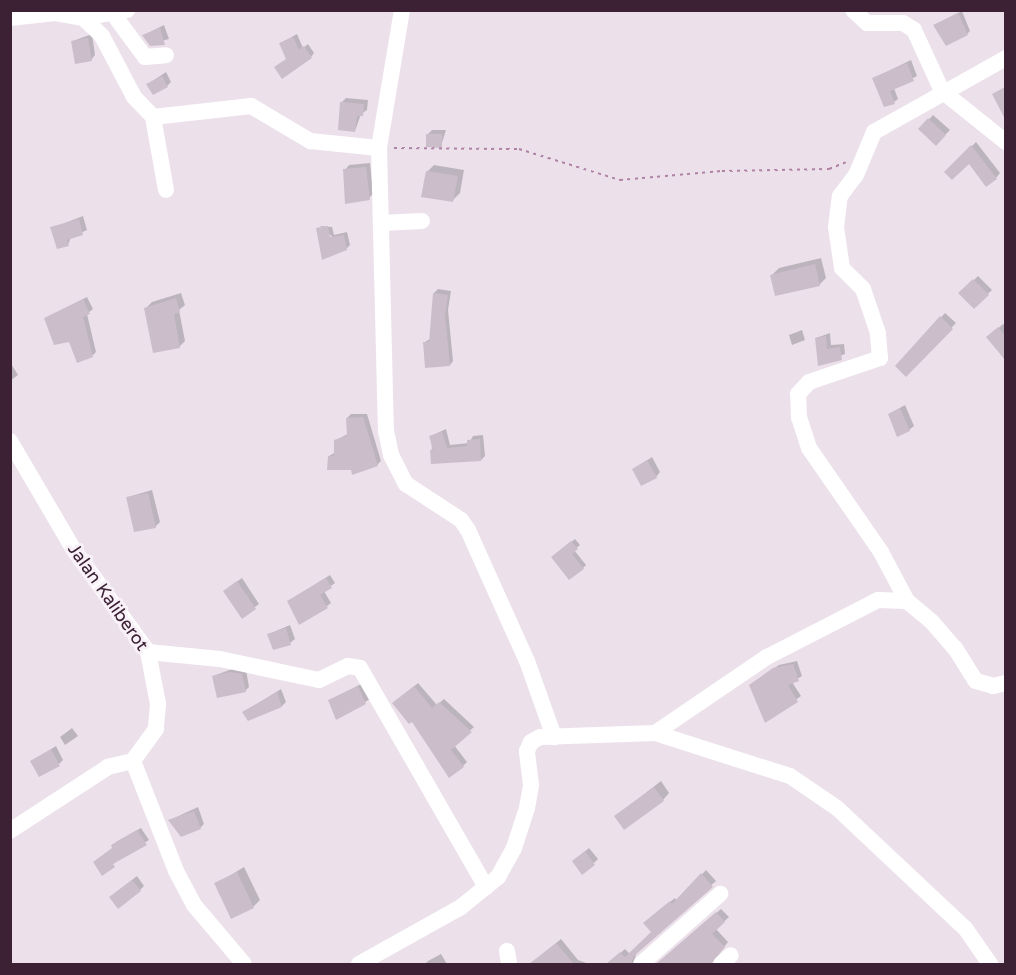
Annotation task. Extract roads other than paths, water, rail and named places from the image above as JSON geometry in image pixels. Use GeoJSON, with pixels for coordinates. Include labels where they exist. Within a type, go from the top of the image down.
{"type":"FeatureCollection","features":[{"type":"Feature","properties":{"kind":"street"},"geometry":{"type":"LineString","coordinates":[[402,10],[379,148],[387,431],[391,455],[406,484],[461,520],[468,530],[527,661],[554,736]]}},
{"type":"Feature","properties":{"kind":"street"},"geometry":{"type":"LineString","coordinates":[[854,10],[867,23],[903,23],[914,30],[942,91],[1005,142]]}},
{"type":"Feature","properties":{"kind":"street"},"geometry":{"type":"LineString","coordinates":[[10,18],[55,13],[83,18],[120,13],[145,57],[166,54]]}},
{"type":"Feature","properties":{"kind":"street"},"geometry":{"type":"LineString","coordinates":[[83,18],[102,36],[134,98],[153,117],[166,190]]}},
{"type":"Feature","properties":{"kind":"street"},"geometry":{"type":"LineString","coordinates":[[1005,58],[942,91],[874,132],[856,176],[840,196],[836,227],[842,268],[863,289],[878,333],[880,358],[809,382],[798,394],[799,418],[809,448],[881,552],[907,602],[955,648],[976,681],[993,686],[1005,683]]}},
{"type":"Feature","properties":{"kind":"street"},"geometry":{"type":"LineString","coordinates":[[153,117],[251,106],[310,141],[379,148]]}},
{"type":"Feature","properties":{"kind":"street"},"geometry":{"type":"LineString","coordinates":[[381,223],[422,221]]}},
{"type":"Feature","properties":{"kind":"street","name":"Jalan Kaliberot"},"geometry":{"type":"LineString","coordinates":[[10,441],[74,550],[148,652],[158,704],[156,729],[133,761]]}},
{"type":"Feature","properties":{"kind":"street"},"geometry":{"type":"LineString","coordinates":[[655,733],[767,657],[824,627],[878,600],[907,602]]}},
{"type":"Feature","properties":{"kind":"street"},"geometry":{"type":"LineString","coordinates":[[148,652],[220,659],[320,680],[348,666],[360,668],[486,887]]}},
{"type":"Feature","properties":{"kind":"street"},"geometry":{"type":"LineString","coordinates":[[359,964],[461,907],[498,877],[514,848],[527,808],[531,785],[527,751],[531,742],[554,736],[655,733],[790,776],[837,808],[965,928],[990,964]]}},
{"type":"Feature","properties":{"kind":"street"},"geometry":{"type":"LineString","coordinates":[[10,831],[108,767],[133,761],[176,871],[194,905],[244,964]]}},
{"type":"Feature","properties":{"kind":"street"},"geometry":{"type":"LineString","coordinates":[[641,964],[720,894]]}}]}
